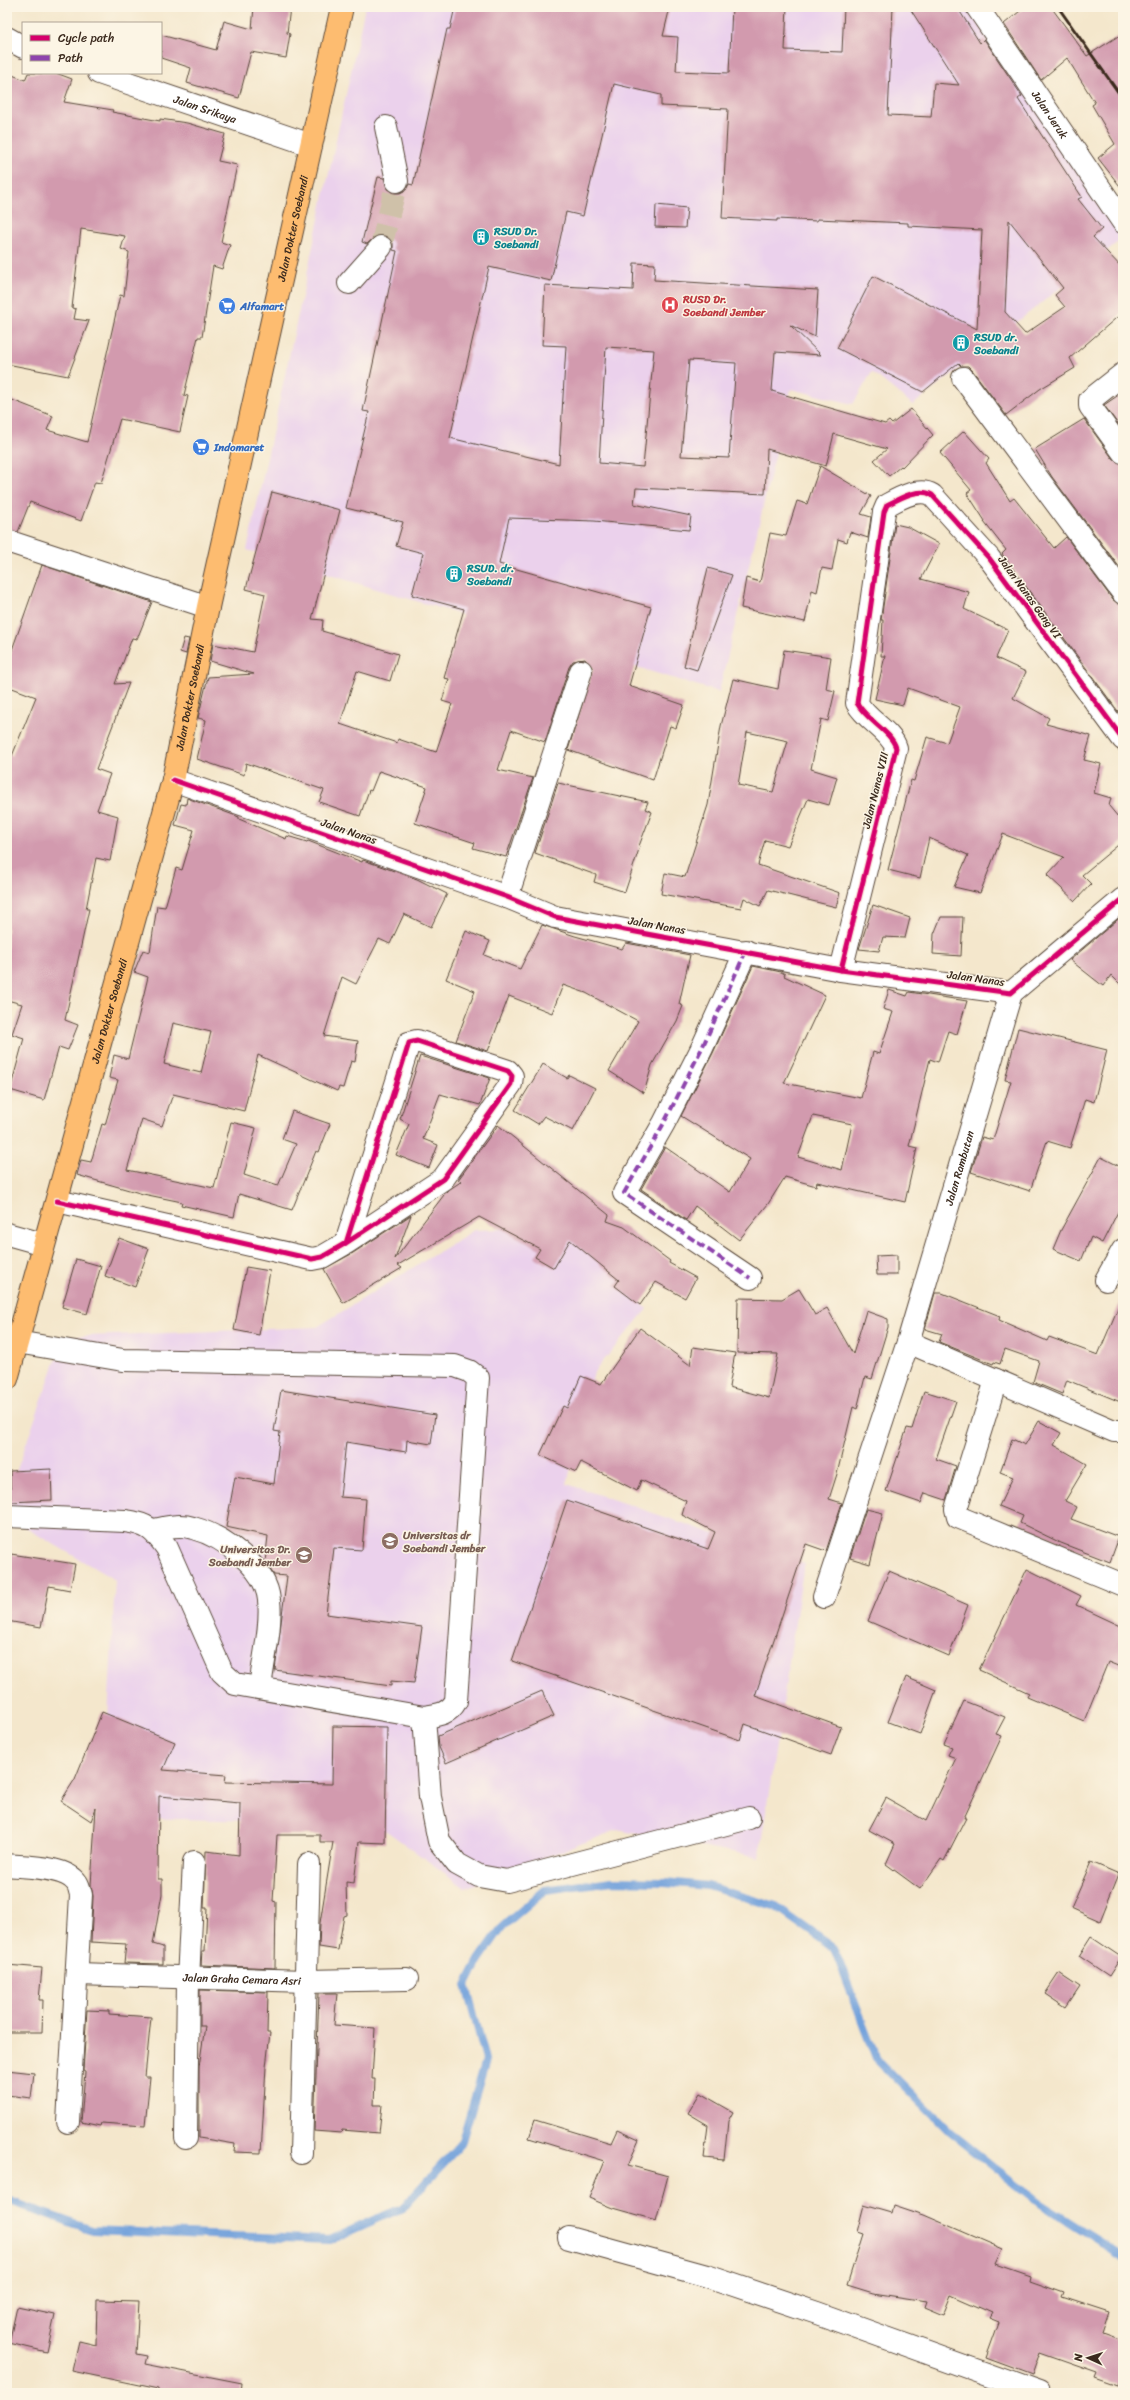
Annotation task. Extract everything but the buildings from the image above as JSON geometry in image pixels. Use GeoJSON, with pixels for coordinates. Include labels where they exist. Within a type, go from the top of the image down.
{"type":"FeatureCollection","features":[{"type":"Feature","properties":{"kind":"main road","name":"Jalan Dokter Soebandi"},"geometry":{"type":"LineString","coordinates":[[7,1379],[43,1244],[57,1201],[173,780],[208,607],[342,7]]}},
{"type":"Feature","properties":{"kind":"street","name":"Jalan Jeruk"},"geometry":{"type":"LineString","coordinates":[[977,7],[1123,222]]}},
{"type":"Feature","properties":{"kind":"street"},"geometry":{"type":"LineString","coordinates":[[7,38],[22,46]]}},
{"type":"Feature","properties":{"kind":"street","name":"Jalan Srikaya"},"geometry":{"type":"LineString","coordinates":[[102,74],[311,145]]}},
{"type":"Feature","properties":{"kind":"street"},"geometry":{"type":"LineString","coordinates":[[386,127],[397,181]]}},
{"type":"Feature","properties":{"kind":"street"},"geometry":{"type":"LineString","coordinates":[[349,283],[381,247]]}},
{"type":"Feature","properties":{"kind":"street"},"geometry":{"type":"LineString","coordinates":[[1123,374],[1090,400],[1090,406],[1123,452]]}},
{"type":"Feature","properties":{"kind":"street"},"geometry":{"type":"LineString","coordinates":[[963,378],[1123,593]]}},
{"type":"Feature","properties":{"kind":"street","name":"Jalan Nanas Gang VI"},"geometry":{"type":"LineString","coordinates":[[905,497],[918,492],[927,492],[932,495],[990,558],[1123,739]]}},
{"type":"Feature","properties":{"kind":"street","name":"Jalan Nanas VIII"},"geometry":{"type":"LineString","coordinates":[[841,970],[895,756],[893,740],[863,714],[857,703],[884,512],[887,505],[905,497]]}},
{"type":"Feature","properties":{"kind":"street"},"geometry":{"type":"LineString","coordinates":[[7,541],[208,607]]}},
{"type":"Feature","properties":{"kind":"street"},"geometry":{"type":"LineString","coordinates":[[507,897],[580,671]]}},
{"type":"Feature","properties":{"kind":"street","name":"Jalan Nanas"},"geometry":{"type":"LineString","coordinates":[[173,780],[507,897],[556,917],[746,951],[841,970],[1011,993],[1123,899]]}},
{"type":"Feature","properties":{"kind":"street"},"geometry":{"type":"LineString","coordinates":[[746,951],[698,1055],[664,1123],[624,1193],[750,1278]]}},
{"type":"Feature","properties":{"kind":"street","name":"Jalan Rambutan"},"geometry":{"type":"LineString","coordinates":[[824,1597],[908,1342],[1011,993]]}},
{"type":"Feature","properties":{"kind":"street"},"geometry":{"type":"LineString","coordinates":[[57,1201],[312,1259],[322,1256],[346,1243],[443,1179],[511,1084],[512,1076],[508,1071],[417,1041],[408,1043],[346,1243]]}},
{"type":"Feature","properties":{"kind":"street"},"geometry":{"type":"LineString","coordinates":[[7,1234],[43,1244]]}},
{"type":"Feature","properties":{"kind":"street"},"geometry":{"type":"LineString","coordinates":[[1106,1280],[1123,1250]]}},
{"type":"Feature","properties":{"kind":"street"},"geometry":{"type":"LineString","coordinates":[[7,1516],[125,1520],[137,1522],[154,1530],[167,1548],[222,1672],[235,1684],[424,1716],[442,1714],[448,1711],[452,1707],[457,1695],[478,1378],[469,1371],[455,1366],[122,1360],[17,1342]]}},
{"type":"Feature","properties":{"kind":"street"},"geometry":{"type":"LineString","coordinates":[[908,1342],[1114,1431],[1123,1431]]}},
{"type":"Feature","properties":{"kind":"street"},"geometry":{"type":"LineString","coordinates":[[996,1380],[956,1509],[958,1517],[1123,1586]]}},
{"type":"Feature","properties":{"kind":"street"},"geometry":{"type":"LineString","coordinates":[[154,1530],[182,1526],[192,1528],[215,1537],[244,1556],[263,1581],[267,1590],[270,1609],[260,1688]]}},
{"type":"Feature","properties":{"kind":"street"},"geometry":{"type":"LineString","coordinates":[[424,1716],[430,1797],[439,1841],[457,1864],[479,1876],[508,1881],[749,1818]]}},
{"type":"Feature","properties":{"kind":"street"},"geometry":{"type":"LineString","coordinates":[[186,2138],[188,1979],[194,1862]]}},
{"type":"Feature","properties":{"kind":"street"},"geometry":{"type":"LineString","coordinates":[[301,2153],[308,1864]]}},
{"type":"Feature","properties":{"kind":"street"},"geometry":{"type":"LineString","coordinates":[[7,1865],[57,1870],[67,1874],[77,1882],[81,1895],[68,2122]]}},
{"type":"Feature","properties":{"kind":"street","name":"Jalan Graha Cemara Asri"},"geometry":{"type":"LineString","coordinates":[[77,1974],[188,1979],[306,1981],[407,1979]]}},
{"type":"Feature","properties":{"kind":"street"},"geometry":{"type":"LineString","coordinates":[[569,2238],[707,2276],[817,2313],[1039,2393]]}},
{"type":"Feature","properties":{"kind":"shaded area","name":"RUSD Dr. Soebandi Jember"},"geometry":{"type":"Polygon","coordinates":[[[365,7],[967,7],[1123,232],[1123,238],[913,405],[872,372],[853,404],[791,389],[719,692],[247,550],[365,7]]]}},
{"type":"Feature","properties":{"kind":"shaded area","name":"Universitas dr Soebandi Jember"},"geometry":{"type":"Polygon","coordinates":[[[574,1227],[647,1309],[594,1372],[567,1484],[804,1564],[759,1857],[617,1830],[465,1888],[377,1824],[103,1817],[115,1580],[7,1517],[7,1498],[64,1337],[317,1327],[474,1230],[574,1227]]]}},
{"type":"Feature","properties":{"kind":"waterway"},"geometry":{"type":"LineString","coordinates":[[7,2200],[92,2230],[329,2240],[402,2208],[461,2144],[486,2060],[466,1985],[479,1960],[502,1927],[545,1890],[612,1881],[664,1882],[708,1886],[776,1907],[834,1948],[876,2058],[949,2131],[1039,2203],[1123,2256]]}},
{"type":"Feature","properties":{"kind":"tunnel"},"geometry":{"type":"LineString","coordinates":[[381,247],[397,181]]}},
{"type":"Feature","properties":{"kind":"railway"},"geometry":{"type":"LineString","coordinates":[[1058,7],[1123,99]]}},
{"type":"Feature","properties":{"kind":"marked path"},"geometry":{"type":"LineString","coordinates":[[746,951],[702,1048],[664,1123],[624,1193],[750,1278]]}},
{"type":"Feature","properties":{"kind":"cycle path"},"geometry":{"type":"LineString","coordinates":[[841,970],[896,748],[889,736],[861,709],[857,703],[884,512],[887,505],[910,494],[921,492],[932,495],[989,558],[1123,739]]}},
{"type":"Feature","properties":{"kind":"cycle path"},"geometry":{"type":"LineString","coordinates":[[173,780],[507,897],[555,917],[841,970],[1011,993],[1123,899]]}},
{"type":"Feature","properties":{"kind":"cycle path"},"geometry":{"type":"LineString","coordinates":[[57,1201],[312,1259],[322,1257],[346,1243],[443,1179],[511,1084],[512,1076],[508,1071],[417,1041],[409,1043],[346,1243]]}},
{"type":"Feature","properties":{"kind":"place","name":"RSUD Dr. Soebandi"},"geometry":{"type":"Point","coordinates":[481,237]}},
{"type":"Feature","properties":{"kind":"place","name":"RUSD Dr. Soebandi Jember"},"geometry":{"type":"Point","coordinates":[670,305]}},
{"type":"Feature","properties":{"kind":"place","name":"Alfamart"},"geometry":{"type":"Point","coordinates":[227,306]}},
{"type":"Feature","properties":{"kind":"place","name":"RSUD dr. Soebandi"},"geometry":{"type":"Point","coordinates":[961,343]}},
{"type":"Feature","properties":{"kind":"place","name":"Indomaret"},"geometry":{"type":"Point","coordinates":[201,447]}},
{"type":"Feature","properties":{"kind":"place","name":"RSUD. dr. Soebandi"},"geometry":{"type":"Point","coordinates":[454,574]}},
{"type":"Feature","properties":{"kind":"place","name":"Universitas dr Soebandi Jember"},"geometry":{"type":"Point","coordinates":[390,1541]}},
{"type":"Feature","properties":{"kind":"place","name":"Universitas Dr. Soebandi Jember"},"geometry":{"type":"Point","coordinates":[304,1555]}}]}
